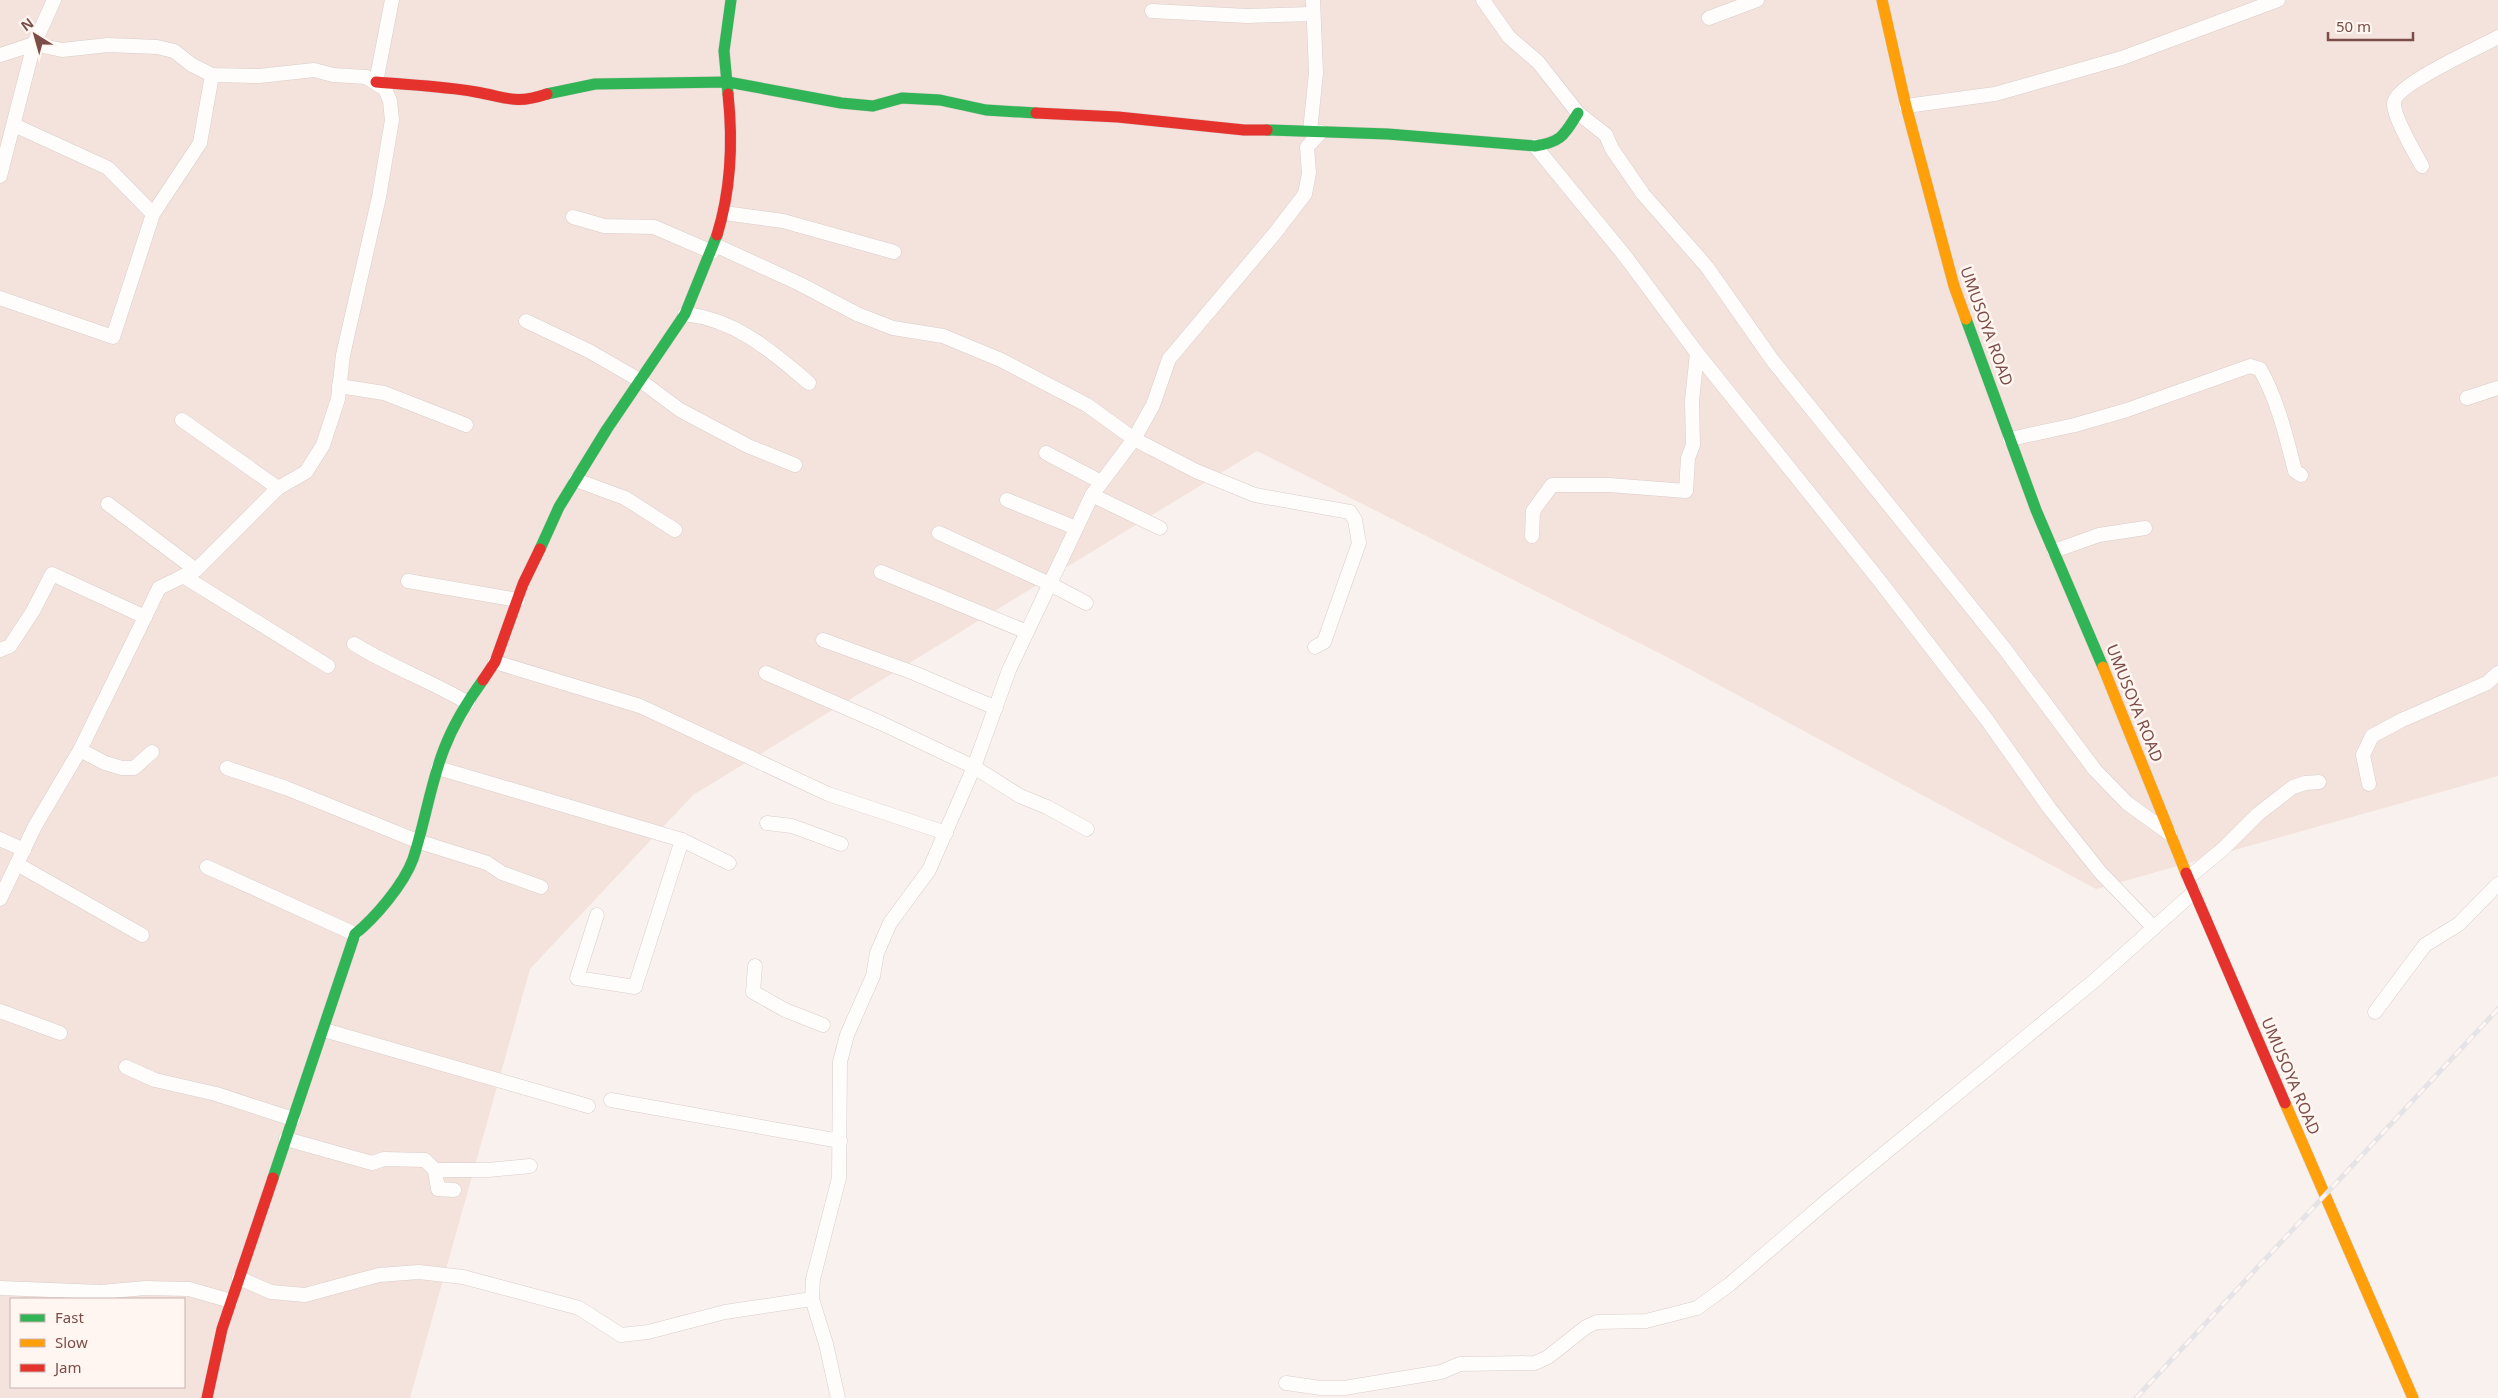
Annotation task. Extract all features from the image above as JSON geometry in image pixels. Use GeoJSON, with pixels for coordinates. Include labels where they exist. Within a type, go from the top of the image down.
{"type":"FeatureCollection","features":[{"type":"Feature","properties":{"kind":"street"},"geometry":{"type":"LineString","coordinates":[[0,176],[34,44],[54,0]]}},
{"type":"Feature","properties":{"kind":"street"},"geometry":{"type":"LineString","coordinates":[[376,82],[392,0]]}},
{"type":"Feature","properties":{"kind":"street"},"geometry":{"type":"LineString","coordinates":[[207,1398],[214,1360],[231,1301],[355,934],[364,927],[395,890],[412,860],[442,751],[456,719],[495,662],[518,600],[559,507],[607,429],[686,314],[714,249],[724,213],[732,133],[724,51],[732,0]]}},
{"type":"Feature","properties":{"kind":"street"},"geometry":{"type":"LineString","coordinates":[[838,1398],[826,1344],[812,1299],[813,1279],[839,1178],[840,1062],[847,1035],[873,976],[877,953],[890,923],[929,870],[974,767],[1009,670],[1092,495],[1134,439],[1153,405],[1168,359],[1275,233],[1305,194],[1308,173],[1307,148],[1316,131],[1313,0]]}},
{"type":"Feature","properties":{"kind":"street"},"geometry":{"type":"LineString","coordinates":[[1483,0],[1509,37],[1538,62],[1578,113],[1606,135],[1612,149],[1643,194],[1707,267],[1773,361],[2004,648],[2095,770],[2127,802],[2170,834]]}},
{"type":"Feature","properties":{"kind":"street"},"geometry":{"type":"LineString","coordinates":[[1709,18],[1757,0]]}},
{"type":"Feature","properties":{"kind":"street","name":"UMUSOYA ROAD"},"geometry":{"type":"LineString","coordinates":[[1882,0],[1906,106],[1954,286],[2010,439],[2194,892],[2413,1398]]}},
{"type":"Feature","properties":{"kind":"street"},"geometry":{"type":"LineString","coordinates":[[1906,106],[1995,94],[2095,66],[2122,58],[2278,0]]}},
{"type":"Feature","properties":{"kind":"street"},"geometry":{"type":"LineString","coordinates":[[1152,11],[1247,16],[1312,14]]}},
{"type":"Feature","properties":{"kind":"street"},"geometry":{"type":"LineString","coordinates":[[2422,166],[2399,119],[2394,104],[2395,98],[2400,92],[2437,69],[2498,36]]}},
{"type":"Feature","properties":{"kind":"street"},"geometry":{"type":"LineString","coordinates":[[0,55],[34,44],[62,50],[108,45],[157,47],[174,52],[192,65],[212,75],[252,77],[314,70],[334,75],[366,77],[385,89],[390,101],[392,120],[379,197],[343,355],[338,400],[323,445],[306,472],[278,488],[196,570],[159,588],[80,750],[24,850],[0,899]]}},
{"type":"Feature","properties":{"kind":"street"},"geometry":{"type":"LineString","coordinates":[[0,298],[113,337],[153,214],[200,143],[212,75]]}},
{"type":"Feature","properties":{"kind":"street"},"geometry":{"type":"LineString","coordinates":[[376,82],[476,92],[506,100],[528,101],[559,90],[594,84],[728,82],[841,103],[873,106],[902,98],[940,100],[986,110],[1118,117],[1244,130],[1316,131],[1470,139],[1535,146],[1553,143],[1564,136],[1578,113]]}},
{"type":"Feature","properties":{"kind":"street"},"geometry":{"type":"LineString","coordinates":[[14,125],[108,168],[153,214]]}},
{"type":"Feature","properties":{"kind":"street"},"geometry":{"type":"LineString","coordinates":[[1535,146],[1625,256],[1697,353],[1880,580],[2100,872],[2154,928]]}},
{"type":"Feature","properties":{"kind":"street"},"geometry":{"type":"LineString","coordinates":[[724,213],[783,222],[894,252]]}},
{"type":"Feature","properties":{"kind":"street"},"geometry":{"type":"LineString","coordinates":[[573,217],[604,226],[654,227],[714,249],[800,284],[856,314],[892,328],[943,336],[1001,360],[1088,405],[1134,439],[1196,471],[1255,495],[1350,512],[1355,520],[1358,543],[1324,642],[1314,647]]}},
{"type":"Feature","properties":{"kind":"street"},"geometry":{"type":"LineString","coordinates":[[686,314],[708,316],[732,325],[775,354],[809,383]]}},
{"type":"Feature","properties":{"kind":"street"},"geometry":{"type":"LineString","coordinates":[[526,321],[589,351],[641,381],[680,410],[748,446],[795,465]]}},
{"type":"Feature","properties":{"kind":"street"},"geometry":{"type":"LineString","coordinates":[[1532,536],[1533,511],[1552,485],[1609,484],[1686,491],[1688,458],[1693,445],[1692,401],[1697,353]]}},
{"type":"Feature","properties":{"kind":"street"},"geometry":{"type":"LineString","coordinates":[[2010,439],[2075,425],[2127,410],[2250,366],[2260,369],[2268,383],[2295,471],[2301,475]]}},
{"type":"Feature","properties":{"kind":"street"},"geometry":{"type":"LineString","coordinates":[[339,386],[384,393],[466,426]]}},
{"type":"Feature","properties":{"kind":"street"},"geometry":{"type":"LineString","coordinates":[[2467,398],[2498,388]]}},
{"type":"Feature","properties":{"kind":"street"},"geometry":{"type":"LineString","coordinates":[[182,420],[278,488]]}},
{"type":"Feature","properties":{"kind":"street"},"geometry":{"type":"LineString","coordinates":[[1046,453],[1101,482]]}},
{"type":"Feature","properties":{"kind":"street"},"geometry":{"type":"LineString","coordinates":[[576,480],[625,498],[675,530]]}},
{"type":"Feature","properties":{"kind":"street"},"geometry":{"type":"LineString","coordinates":[[1092,495],[1160,528]]}},
{"type":"Feature","properties":{"kind":"street"},"geometry":{"type":"LineString","coordinates":[[1007,500],[1076,528]]}},
{"type":"Feature","properties":{"kind":"street"},"geometry":{"type":"LineString","coordinates":[[108,504],[196,570]]}},
{"type":"Feature","properties":{"kind":"street"},"geometry":{"type":"LineString","coordinates":[[2054,551],[2099,535],[2145,528]]}},
{"type":"Feature","properties":{"kind":"street"},"geometry":{"type":"LineString","coordinates":[[939,533],[1050,584],[1086,603]]}},
{"type":"Feature","properties":{"kind":"street"},"geometry":{"type":"LineString","coordinates":[[881,572],[1026,632]]}},
{"type":"Feature","properties":{"kind":"street"},"geometry":{"type":"LineString","coordinates":[[0,650],[10,646],[33,611],[52,574],[145,617]]}},
{"type":"Feature","properties":{"kind":"street"},"geometry":{"type":"LineString","coordinates":[[183,576],[328,666]]}},
{"type":"Feature","properties":{"kind":"street"},"geometry":{"type":"LineString","coordinates":[[408,581],[518,600]]}},
{"type":"Feature","properties":{"kind":"street"},"geometry":{"type":"LineString","coordinates":[[823,640],[906,670],[996,708]]}},
{"type":"Feature","properties":{"kind":"street"},"geometry":{"type":"LineString","coordinates":[[354,644],[385,663],[438,685],[468,703]]}},
{"type":"Feature","properties":{"kind":"street"},"geometry":{"type":"LineString","coordinates":[[495,662],[640,706],[828,794],[946,833]]}},
{"type":"Feature","properties":{"kind":"street"},"geometry":{"type":"LineString","coordinates":[[2369,784],[2364,755],[2372,736],[2402,720],[2488,683],[2498,673]]}},
{"type":"Feature","properties":{"kind":"street"},"geometry":{"type":"LineString","coordinates":[[766,674],[881,723],[974,767],[1020,796],[1047,807],[1087,829]]}},
{"type":"Feature","properties":{"kind":"street"},"geometry":{"type":"LineString","coordinates":[[80,750],[122,768],[134,768],[152,752]]}},
{"type":"Feature","properties":{"kind":"street"},"geometry":{"type":"LineString","coordinates":[[227,768],[286,788],[417,841],[487,863],[502,872],[541,886]]}},
{"type":"Feature","properties":{"kind":"street"},"geometry":{"type":"LineString","coordinates":[[438,768],[682,840],[729,863]]}},
{"type":"Feature","properties":{"kind":"street"},"geometry":{"type":"LineString","coordinates":[[2189,877],[2224,849],[2258,814],[2293,787],[2305,783],[2320,782]]}},
{"type":"Feature","properties":{"kind":"street"},"geometry":{"type":"LineString","coordinates":[[766,823],[792,826],[840,844]]}},
{"type":"Feature","properties":{"kind":"street"},"geometry":{"type":"LineString","coordinates":[[0,839],[24,850]]}},
{"type":"Feature","properties":{"kind":"street"},"geometry":{"type":"LineString","coordinates":[[597,914],[577,978],[635,987],[682,840]]}},
{"type":"Feature","properties":{"kind":"street"},"geometry":{"type":"LineString","coordinates":[[17,864],[142,935]]}},
{"type":"Feature","properties":{"kind":"street"},"geometry":{"type":"LineString","coordinates":[[208,868],[355,934]]}},
{"type":"Feature","properties":{"kind":"street"},"geometry":{"type":"LineString","coordinates":[[2375,1012],[2425,945],[2458,924],[2498,884]]}},
{"type":"Feature","properties":{"kind":"street"},"geometry":{"type":"LineString","coordinates":[[1286,1383],[1321,1388],[1344,1388],[1441,1372],[1460,1364],[1535,1363],[1548,1357],[1586,1327],[1597,1322],[1646,1320],[1697,1308],[1730,1284],[1829,1199],[2094,981],[2194,892]]}},
{"type":"Feature","properties":{"kind":"street"},"geometry":{"type":"LineString","coordinates":[[755,966],[753,992],[785,1010],[823,1025]]}},
{"type":"Feature","properties":{"kind":"street"},"geometry":{"type":"LineString","coordinates":[[0,1011],[60,1033]]}},
{"type":"Feature","properties":{"kind":"street"},"geometry":{"type":"LineString","coordinates":[[324,1030],[588,1106]]}},
{"type":"Feature","properties":{"kind":"street"},"geometry":{"type":"LineString","coordinates":[[126,1067],[154,1080],[216,1094],[293,1119]]}},
{"type":"Feature","properties":{"kind":"street"},"geometry":{"type":"LineString","coordinates":[[611,1100],[840,1141]]}},
{"type":"Feature","properties":{"kind":"street"},"geometry":{"type":"LineString","coordinates":[[286,1138],[372,1163],[384,1159],[424,1160],[435,1170],[438,1189],[454,1190]]}},
{"type":"Feature","properties":{"kind":"street"},"geometry":{"type":"LineString","coordinates":[[435,1170],[488,1170],[530,1166]]}},
{"type":"Feature","properties":{"kind":"street"},"geometry":{"type":"LineString","coordinates":[[239,1278],[271,1292],[305,1295],[380,1275],[419,1272],[463,1277],[579,1308],[620,1334],[648,1332],[725,1312],[812,1299]]}},
{"type":"Feature","properties":{"kind":"street"},"geometry":{"type":"LineString","coordinates":[[0,1288],[101,1292],[145,1288],[189,1289],[231,1301]]}},
{"type":"Feature","properties":{"kind":"shaded area"},"geometry":{"type":"Polygon","coordinates":[[[0,0],[2498,0],[2498,776],[2096,889],[1667,657],[1257,451],[693,795],[530,969],[410,1398],[0,1398],[0,0]]]}},
{"type":"Feature","properties":{"kind":"railway"},"geometry":{"type":"LineString","coordinates":[[2136,1398],[2498,1009]]}},
{"type":"Feature","properties":{"kind":"traffic: fast"},"geometry":{"type":"LineString","coordinates":[[728,94],[724,51],[731,0]]}},
{"type":"Feature","properties":{"kind":"traffic: fast"},"geometry":{"type":"LineString","coordinates":[[547,94],[595,84],[728,82],[841,103],[873,106],[902,98],[940,100],[986,110],[1036,113]]}},
{"type":"Feature","properties":{"kind":"traffic: fast"},"geometry":{"type":"LineString","coordinates":[[1267,130],[1388,134],[1535,146],[1557,140],[1578,113]]}},
{"type":"Feature","properties":{"kind":"traffic: fast"},"geometry":{"type":"LineString","coordinates":[[540,549],[559,507],[607,429],[685,314],[717,235]]}},
{"type":"Feature","properties":{"kind":"traffic: fast"},"geometry":{"type":"LineString","coordinates":[[1966,319],[2036,510],[2103,667]]}},
{"type":"Feature","properties":{"kind":"traffic: fast"},"geometry":{"type":"LineString","coordinates":[[273,1178],[355,934],[388,900],[409,869],[444,749],[461,713],[483,680]]}},
{"type":"Feature","properties":{"kind":"traffic: slow"},"geometry":{"type":"LineString","coordinates":[[1882,0],[1906,106],[1954,286],[1966,319]]}},
{"type":"Feature","properties":{"kind":"traffic: slow"},"geometry":{"type":"LineString","coordinates":[[2103,667],[2186,873]]}},
{"type":"Feature","properties":{"kind":"traffic: slow"},"geometry":{"type":"LineString","coordinates":[[2285,1103],[2413,1398]]}},
{"type":"Feature","properties":{"kind":"traffic: jam"},"geometry":{"type":"LineString","coordinates":[[376,82],[451,88],[518,100],[547,94]]}},
{"type":"Feature","properties":{"kind":"traffic: jam"},"geometry":{"type":"LineString","coordinates":[[717,235],[722,218],[730,165],[728,94]]}},
{"type":"Feature","properties":{"kind":"traffic: jam"},"geometry":{"type":"LineString","coordinates":[[1036,113],[1118,117],[1244,130],[1267,130]]}},
{"type":"Feature","properties":{"kind":"traffic: jam"},"geometry":{"type":"LineString","coordinates":[[483,680],[495,662],[523,584],[540,549]]}},
{"type":"Feature","properties":{"kind":"traffic: jam"},"geometry":{"type":"LineString","coordinates":[[2186,873],[2285,1103]]}},
{"type":"Feature","properties":{"kind":"traffic: jam"},"geometry":{"type":"LineString","coordinates":[[207,1398],[222,1329],[273,1178]]}}]}
